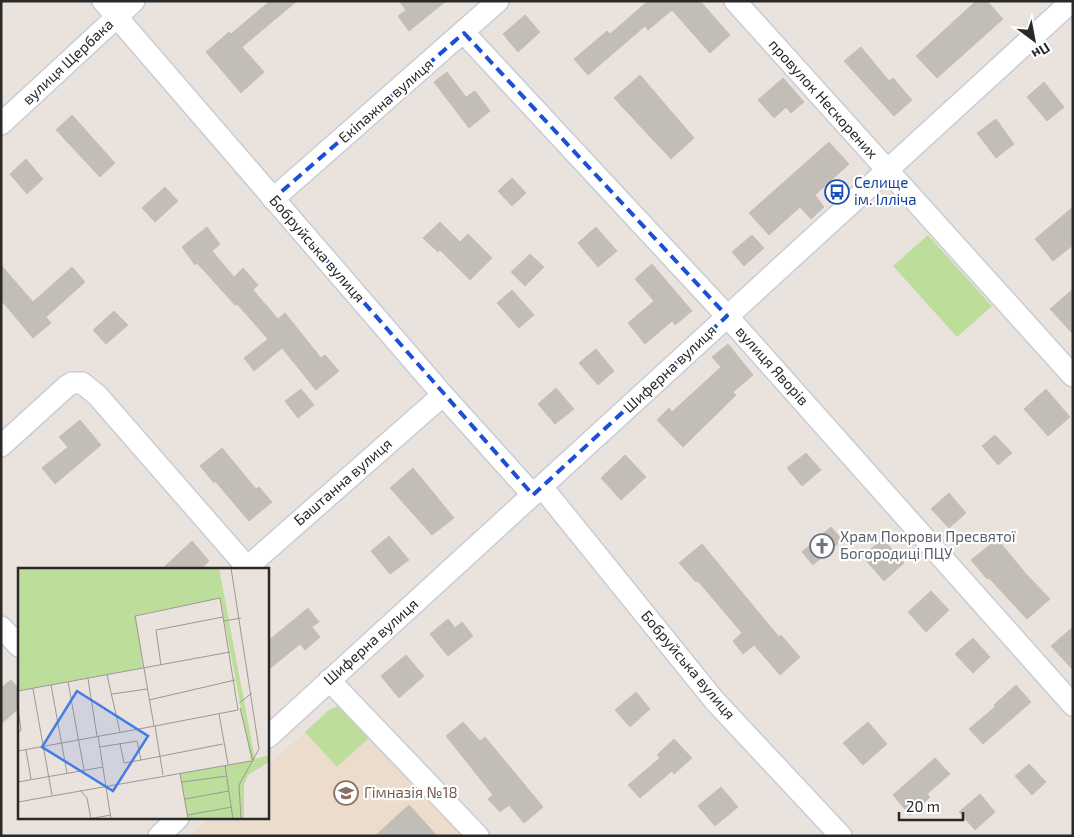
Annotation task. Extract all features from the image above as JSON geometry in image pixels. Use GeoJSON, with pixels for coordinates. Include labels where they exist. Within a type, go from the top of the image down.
{"type":"FeatureCollection","features":[{"type":"Feature","properties":{"kind":"street","name":"Бобруйська вулиця"},"geometry":{"type":"LineString","coordinates":[[103,1],[443,395],[538,491],[714,700],[841,836]]}},
{"type":"Feature","properties":{"kind":"street","name":"вулиця Щербака"},"geometry":{"type":"LineString","coordinates":[[1,124],[134,1]]}},
{"type":"Feature","properties":{"kind":"street","name":"Екіпажна вулиця"},"geometry":{"type":"LineString","coordinates":[[273,199],[464,33],[498,1]]}},
{"type":"Feature","properties":{"kind":"street","name":"провулок Нескорених"},"geometry":{"type":"LineString","coordinates":[[735,1],[1073,376]]}},
{"type":"Feature","properties":{"kind":"street","name":"Шиферна вулиця"},"geometry":{"type":"LineString","coordinates":[[269,736],[1066,8]]}},
{"type":"Feature","properties":{"kind":"street","name":"вулиця Яворів"},"geometry":{"type":"LineString","coordinates":[[464,33],[727,316],[1073,705]]}},
{"type":"Feature","properties":{"kind":"street"},"geometry":{"type":"LineString","coordinates":[[1,446],[66,386],[82,382],[97,395],[245,568]]}},
{"type":"Feature","properties":{"kind":"street","name":"Баштанна вулиця"},"geometry":{"type":"LineString","coordinates":[[245,568],[443,395]]}},
{"type":"Feature","properties":{"kind":"street"},"geometry":{"type":"LineString","coordinates":[[1,627],[18,645]]}},
{"type":"Feature","properties":{"kind":"street"},"geometry":{"type":"LineString","coordinates":[[329,680],[478,836]]}},
{"type":"Feature","properties":{"kind":"street"},"geometry":{"type":"LineString","coordinates":[[158,836],[176,820]]}},
{"type":"Feature","properties":{"kind":"highlighted area"},"geometry":{"type":"Polygon","coordinates":[[[464,33],[727,316],[533,495],[273,199],[464,33]]]}},
{"type":"Feature","properties":{"kind":"shaded area","name":"Гімназія №18"},"geometry":{"type":"Polygon","coordinates":[[[305,732],[337,767],[371,736],[464,836],[190,836],[207,820],[269,820],[269,765],[305,732]]]}},
{"type":"Feature","properties":{"kind":"green space"},"geometry":{"type":"Polygon","coordinates":[[[928,235],[992,306],[957,337],[893,266],[928,235]]]}},
{"type":"Feature","properties":{"kind":"green space"},"geometry":{"type":"Polygon","coordinates":[[[338,706],[347,709],[371,736],[337,767],[305,732],[329,710],[338,706]]]}},
{"type":"Feature","properties":{"kind":"building"},"geometry":{"type":"Polygon","coordinates":[[[270,1],[297,1],[242,47],[264,72],[241,93],[206,52],[229,32],[231,34],[270,1]]]}},
{"type":"Feature","properties":{"kind":"building"},"geometry":{"type":"Polygon","coordinates":[[[399,1],[446,1],[409,31],[398,16],[406,10],[399,1]]]}},
{"type":"Feature","properties":{"kind":"building"},"geometry":{"type":"Polygon","coordinates":[[[648,1],[700,1],[730,35],[710,53],[672,10],[648,30],[645,26],[588,75],[574,59],[607,31],[610,34],[648,1]]]}},
{"type":"Feature","properties":{"kind":"building"},"geometry":{"type":"Polygon","coordinates":[[[976,1],[987,1],[1003,19],[937,78],[916,56],[976,1]]]}},
{"type":"Feature","properties":{"kind":"building"},"geometry":{"type":"Polygon","coordinates":[[[525,15],[540,32],[518,52],[503,34],[525,15]]]}},
{"type":"Feature","properties":{"kind":"building"},"geometry":{"type":"Polygon","coordinates":[[[861,47],[889,81],[893,78],[912,100],[894,116],[844,61],[861,47]]]}},
{"type":"Feature","properties":{"kind":"building"},"geometry":{"type":"Polygon","coordinates":[[[447,72],[466,97],[475,91],[490,111],[469,128],[434,82],[447,72]]]}},
{"type":"Feature","properties":{"kind":"building"},"geometry":{"type":"Polygon","coordinates":[[[640,75],[694,138],[671,159],[614,98],[640,75]]]}},
{"type":"Feature","properties":{"kind":"building"},"geometry":{"type":"Polygon","coordinates":[[[783,78],[804,102],[791,113],[786,107],[774,118],[758,100],[783,78]]]}},
{"type":"Feature","properties":{"kind":"building"},"geometry":{"type":"Polygon","coordinates":[[[1044,82],[1064,107],[1047,121],[1027,97],[1044,82]]]}},
{"type":"Feature","properties":{"kind":"building"},"geometry":{"type":"Polygon","coordinates":[[[72,115],[115,163],[100,177],[56,130],[72,115]]]}},
{"type":"Feature","properties":{"kind":"building"},"geometry":{"type":"Polygon","coordinates":[[[996,119],[1014,144],[996,158],[977,133],[996,119]]]}},
{"type":"Feature","properties":{"kind":"building"},"geometry":{"type":"Polygon","coordinates":[[[829,142],[849,164],[815,195],[824,207],[811,219],[800,207],[769,235],[749,213],[829,142]]]}},
{"type":"Feature","properties":{"kind":"building"},"geometry":{"type":"Polygon","coordinates":[[[26,159],[43,179],[27,194],[10,174],[26,159]]]}},
{"type":"Feature","properties":{"kind":"building"},"geometry":{"type":"Polygon","coordinates":[[[512,178],[526,193],[512,206],[498,191],[512,178]]]}},
{"type":"Feature","properties":{"kind":"building"},"geometry":{"type":"Polygon","coordinates":[[[165,187],[178,201],[155,222],[142,208],[165,187]]]}},
{"type":"Feature","properties":{"kind":"building"},"geometry":{"type":"Polygon","coordinates":[[[1073,207],[1073,245],[1053,261],[1035,239],[1073,207]]]}},
{"type":"Feature","properties":{"kind":"building"},"geometry":{"type":"Polygon","coordinates":[[[440,222],[460,242],[468,234],[492,258],[470,280],[440,250],[438,252],[423,238],[440,222]]]}},
{"type":"Feature","properties":{"kind":"building"},"geometry":{"type":"Polygon","coordinates":[[[207,227],[220,244],[212,251],[234,277],[243,268],[258,285],[253,290],[278,319],[285,313],[321,358],[325,355],[339,371],[316,390],[282,348],[254,371],[244,358],[268,339],[197,263],[195,265],[182,247],[207,227]]]}},
{"type":"Feature","properties":{"kind":"building"},"geometry":{"type":"Polygon","coordinates":[[[596,227],[617,251],[598,267],[578,243],[596,227]]]}},
{"type":"Feature","properties":{"kind":"building"},"geometry":{"type":"Polygon","coordinates":[[[752,235],[764,248],[744,266],[732,252],[752,235]]]}},
{"type":"Feature","properties":{"kind":"building"},"geometry":{"type":"Polygon","coordinates":[[[530,254],[544,267],[525,286],[511,272],[530,254]]]}},
{"type":"Feature","properties":{"kind":"building"},"geometry":{"type":"Polygon","coordinates":[[[652,264],[692,311],[675,325],[672,321],[645,344],[628,323],[654,301],[635,279],[652,264]]]}},
{"type":"Feature","properties":{"kind":"building"},"geometry":{"type":"Polygon","coordinates":[[[1,265],[33,302],[72,267],[85,282],[46,317],[51,323],[33,338],[1,300],[1,265]]]}},
{"type":"Feature","properties":{"kind":"building"},"geometry":{"type":"Polygon","coordinates":[[[1073,289],[1073,334],[1050,309],[1073,289]]]}},
{"type":"Feature","properties":{"kind":"building"},"geometry":{"type":"Polygon","coordinates":[[[512,290],[534,315],[519,328],[497,303],[512,290]]]}},
{"type":"Feature","properties":{"kind":"building"},"geometry":{"type":"Polygon","coordinates":[[[114,311],[128,325],[106,344],[93,330],[114,311]]]}},
{"type":"Feature","properties":{"kind":"building"},"geometry":{"type":"Polygon","coordinates":[[[728,344],[753,375],[733,392],[736,395],[683,447],[657,420],[669,408],[672,412],[721,367],[712,357],[728,344]]]}},
{"type":"Feature","properties":{"kind":"building"},"geometry":{"type":"Polygon","coordinates":[[[596,349],[614,371],[598,385],[579,363],[596,349]]]}},
{"type":"Feature","properties":{"kind":"building"},"geometry":{"type":"Polygon","coordinates":[[[556,388],[574,409],[555,424],[538,404],[556,388]]]}},
{"type":"Feature","properties":{"kind":"building"},"geometry":{"type":"Polygon","coordinates":[[[301,389],[314,405],[298,418],[285,401],[301,389]]]}},
{"type":"Feature","properties":{"kind":"building"},"geometry":{"type":"Polygon","coordinates":[[[1046,389],[1070,417],[1048,436],[1024,409],[1046,389]]]}},
{"type":"Feature","properties":{"kind":"building"},"geometry":{"type":"Polygon","coordinates":[[[80,420],[101,445],[55,484],[42,468],[68,447],[59,437],[80,420]]]}},
{"type":"Feature","properties":{"kind":"building"},"geometry":{"type":"Polygon","coordinates":[[[995,435],[1012,453],[998,465],[982,446],[995,435]]]}},
{"type":"Feature","properties":{"kind":"building"},"geometry":{"type":"Polygon","coordinates":[[[222,448],[256,489],[259,487],[272,502],[249,521],[200,466],[222,448]]]}},
{"type":"Feature","properties":{"kind":"building"},"geometry":{"type":"Polygon","coordinates":[[[806,453],[821,470],[802,486],[787,468],[806,453]]]}},
{"type":"Feature","properties":{"kind":"building"},"geometry":{"type":"Polygon","coordinates":[[[625,455],[646,477],[621,500],[601,478],[625,455]]]}},
{"type":"Feature","properties":{"kind":"building"},"geometry":{"type":"Polygon","coordinates":[[[413,468],[454,518],[432,535],[390,488],[413,468]]]}},
{"type":"Feature","properties":{"kind":"building"},"geometry":{"type":"Polygon","coordinates":[[[949,493],[966,513],[949,528],[931,509],[949,493]]]}},
{"type":"Feature","properties":{"kind":"building","name":"Храм Покрови Пресвятої Богородиці ПЦУ"},"geometry":{"type":"Polygon","coordinates":[[[831,527],[842,540],[813,565],[802,552],[831,527]]]}},
{"type":"Feature","properties":{"kind":"building"},"geometry":{"type":"Polygon","coordinates":[[[389,536],[409,560],[390,574],[371,551],[389,536]]]}},
{"type":"Feature","properties":{"kind":"building"},"geometry":{"type":"Polygon","coordinates":[[[883,539],[904,563],[884,581],[862,556],[883,539]]]}},
{"type":"Feature","properties":{"kind":"building"},"geometry":{"type":"Polygon","coordinates":[[[997,539],[1050,599],[1027,619],[971,560],[997,539]]]}},
{"type":"Feature","properties":{"kind":"building"},"geometry":{"type":"Polygon","coordinates":[[[192,541],[209,561],[202,568],[163,568],[192,541]]]}},
{"type":"Feature","properties":{"kind":"building"},"geometry":{"type":"Polygon","coordinates":[[[702,544],[779,637],[781,635],[800,657],[780,675],[754,645],[743,654],[733,641],[742,633],[698,581],[696,582],[679,563],[702,544]]]}},
{"type":"Feature","properties":{"kind":"building"},"geometry":{"type":"Polygon","coordinates":[[[931,591],[949,610],[926,632],[908,612],[931,591]]]}},
{"type":"Feature","properties":{"kind":"building"},"geometry":{"type":"Polygon","coordinates":[[[308,608],[319,622],[312,627],[320,637],[305,650],[300,644],[269,669],[269,640],[308,608]]]}},
{"type":"Feature","properties":{"kind":"building"},"geometry":{"type":"Polygon","coordinates":[[[448,619],[455,628],[462,622],[473,636],[448,656],[430,634],[448,619]]]}},
{"type":"Feature","properties":{"kind":"building"},"geometry":{"type":"Polygon","coordinates":[[[1073,627],[1073,670],[1051,646],[1073,627]]]}},
{"type":"Feature","properties":{"kind":"building"},"geometry":{"type":"Polygon","coordinates":[[[973,638],[990,657],[973,673],[955,654],[973,638]]]}},
{"type":"Feature","properties":{"kind":"building"},"geometry":{"type":"Polygon","coordinates":[[[406,655],[424,676],[399,698],[381,676],[406,655]]]}},
{"type":"Feature","properties":{"kind":"building"},"geometry":{"type":"Polygon","coordinates":[[[11,680],[18,688],[18,709],[1,724],[1,688],[11,680]]]}},
{"type":"Feature","properties":{"kind":"building"},"geometry":{"type":"Polygon","coordinates":[[[1016,685],[1031,702],[983,744],[969,729],[995,707],[994,705],[1016,685]]]}},
{"type":"Feature","properties":{"kind":"building"},"geometry":{"type":"Polygon","coordinates":[[[636,692],[650,709],[630,727],[615,710],[636,692]]]}},
{"type":"Feature","properties":{"kind":"building"},"geometry":{"type":"Polygon","coordinates":[[[463,722],[480,741],[485,737],[543,807],[524,823],[509,805],[500,812],[488,799],[493,795],[446,736],[463,722]]]}},
{"type":"Feature","properties":{"kind":"building"},"geometry":{"type":"Polygon","coordinates":[[[868,722],[887,744],[863,765],[843,743],[868,722]]]}},
{"type":"Feature","properties":{"kind":"building"},"geometry":{"type":"Polygon","coordinates":[[[674,739],[692,758],[674,774],[672,771],[640,798],[628,785],[660,758],[657,755],[674,739]]]}},
{"type":"Feature","properties":{"kind":"building"},"geometry":{"type":"Polygon","coordinates":[[[935,758],[950,774],[927,794],[930,797],[910,815],[893,795],[935,758]]]}},
{"type":"Feature","properties":{"kind":"building"},"geometry":{"type":"Polygon","coordinates":[[[1029,764],[1046,782],[1032,795],[1015,776],[1029,764]]]}},
{"type":"Feature","properties":{"kind":"building"},"geometry":{"type":"Polygon","coordinates":[[[721,787],[738,807],[715,826],[698,806],[721,787]]]}},
{"type":"Feature","properties":{"kind":"building"},"geometry":{"type":"Polygon","coordinates":[[[980,794],[995,812],[975,830],[959,812],[980,794]]]}},
{"type":"Feature","properties":{"kind":"building"},"geometry":{"type":"Polygon","coordinates":[[[409,805],[437,836],[375,836],[409,805]]]}},
{"type":"Feature","properties":{"kind":"place","name":"Селище ім. Ілліча"},"geometry":{"type":"Point","coordinates":[837,192]}},
{"type":"Feature","properties":{"kind":"place","name":"Храм Покрови Пресвятої Богородиці ПЦУ"},"geometry":{"type":"Point","coordinates":[822,546]}},
{"type":"Feature","properties":{"kind":"place","name":"Гімназія №18"},"geometry":{"type":"Point","coordinates":[346,793]}}]}
